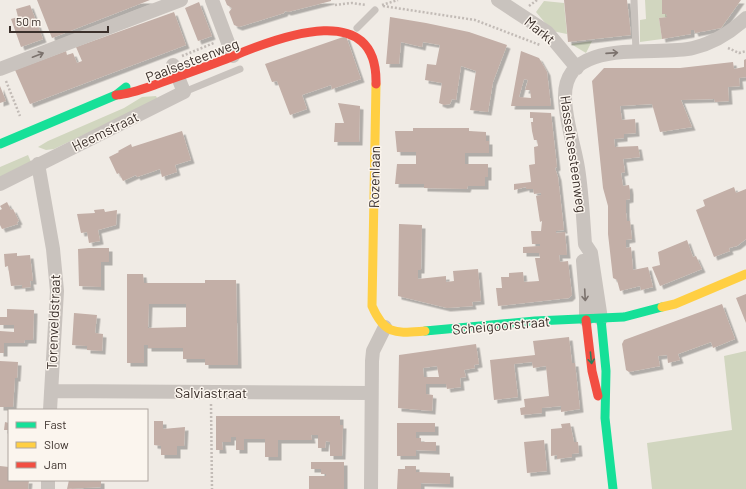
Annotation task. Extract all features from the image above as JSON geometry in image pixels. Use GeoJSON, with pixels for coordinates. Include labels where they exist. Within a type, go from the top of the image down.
{"type":"FeatureCollection","features":[{"type":"Feature","properties":{"kind":"street"},"geometry":{"type":"LineString","coordinates":[[1,69],[181,0]]}},
{"type":"Feature","properties":{"kind":"street"},"geometry":{"type":"LineString","coordinates":[[212,0],[230,47]]}},
{"type":"Feature","properties":{"kind":"street","name":"Markt"},"geometry":{"type":"LineString","coordinates":[[498,0],[547,32],[577,68]]}},
{"type":"Feature","properties":{"kind":"street"},"geometry":{"type":"LineString","coordinates":[[577,68],[591,57],[600,54],[693,48],[724,36],[746,18]]}},
{"type":"Feature","properties":{"kind":"street","name":"Paalsesteenweg"},"geometry":{"type":"LineString","coordinates":[[255,38],[272,37],[332,22]]}},
{"type":"Feature","properties":{"kind":"street"},"geometry":{"type":"LineString","coordinates":[[341,23],[356,29]]}},
{"type":"Feature","properties":{"kind":"street","name":"Rozenlaan"},"geometry":{"type":"LineString","coordinates":[[356,29],[368,40],[374,56],[372,306],[378,320],[384,327]]}},
{"type":"Feature","properties":{"kind":"street","name":"Paalsesteenweg"},"geometry":{"type":"LineString","coordinates":[[116,95],[127,94],[173,69],[230,47],[264,43],[272,37]]}},
{"type":"Feature","properties":{"kind":"street","name":"Hasseltsesteenweg"},"geometry":{"type":"LineString","coordinates":[[577,68],[568,80],[565,96],[570,138],[578,167],[586,244],[591,253],[601,319],[606,371],[605,418],[613,489]]}},
{"type":"Feature","properties":{"kind":"street"},"geometry":{"type":"LineString","coordinates":[[173,69],[184,92]]}},
{"type":"Feature","properties":{"kind":"street","name":"Paalsesteenweg"},"geometry":{"type":"LineString","coordinates":[[0,144],[116,95],[126,87],[141,80]]}},
{"type":"Feature","properties":{"kind":"street","name":"Heemstraat"},"geometry":{"type":"LineString","coordinates":[[0,184],[184,92]]}},
{"type":"Feature","properties":{"kind":"street","name":"Torenveldstraat"},"geometry":{"type":"LineString","coordinates":[[38,164],[53,249],[57,291],[50,409]]}},
{"type":"Feature","properties":{"kind":"street","name":"Hasseltsesteenweg"},"geometry":{"type":"LineString","coordinates":[[586,244],[582,253],[586,298],[586,320],[592,371],[605,418]]}},
{"type":"Feature","properties":{"kind":"street","name":"Scheigoorstraat"},"geometry":{"type":"LineString","coordinates":[[384,327],[393,332],[416,332],[535,322],[624,317],[675,304],[746,274]]}},
{"type":"Feature","properties":{"kind":"street"},"geometry":{"type":"LineString","coordinates":[[371,489],[370,393],[373,352],[384,327]]}},
{"type":"Feature","properties":{"kind":"street","name":"Salviastraat"},"geometry":{"type":"LineString","coordinates":[[51,391],[370,393]]}},
{"type":"Feature","properties":{"kind":"lane"},"geometry":{"type":"LineString","coordinates":[[634,0],[636,52]]}},
{"type":"Feature","properties":{"kind":"lane"},"geometry":{"type":"LineString","coordinates":[[356,29],[377,8]]}},
{"type":"Feature","properties":{"kind":"lane"},"geometry":{"type":"LineString","coordinates":[[184,92],[240,69]]}},
{"type":"Feature","properties":{"kind":"path"},"geometry":{"type":"LineString","coordinates":[[377,8],[398,0]]}},
{"type":"Feature","properties":{"kind":"path"},"geometry":{"type":"LineString","coordinates":[[377,8],[475,20],[546,46]]}},
{"type":"Feature","properties":{"kind":"path"},"geometry":{"type":"LineString","coordinates":[[1,69],[20,116]]}},
{"type":"Feature","properties":{"kind":"path"},"geometry":{"type":"LineString","coordinates":[[211,392],[212,489]]}},
{"type":"Feature","properties":{"kind":"green space"},"geometry":{"type":"Polygon","coordinates":[[[645,0],[662,0],[662,14],[666,14],[667,17],[659,18],[662,39],[640,42],[640,20],[646,19],[645,0]]]}},
{"type":"Feature","properties":{"kind":"green space"},"geometry":{"type":"Polygon","coordinates":[[[544,1],[564,3],[567,34],[552,31],[536,12],[544,1]]]}},
{"type":"Feature","properties":{"kind":"green space"},"geometry":{"type":"Polygon","coordinates":[[[592,41],[586,53],[571,44],[592,41]]]}},
{"type":"Feature","properties":{"kind":"green space"},"geometry":{"type":"Polygon","coordinates":[[[156,96],[157,98],[154,101],[54,149],[46,150],[38,147],[48,141],[124,108],[142,97],[156,96]]]}},
{"type":"Feature","properties":{"kind":"green space"},"geometry":{"type":"Polygon","coordinates":[[[28,155],[31,162],[0,177],[0,167],[28,155]]]}},
{"type":"Feature","properties":{"kind":"green space"},"geometry":{"type":"Polygon","coordinates":[[[746,351],[746,489],[652,489],[647,443],[732,430],[724,356],[746,351]]]}},
{"type":"Feature","properties":{"kind":"building"},"geometry":{"type":"Polygon","coordinates":[[[37,0],[150,0],[52,38],[37,0]]]}},
{"type":"Feature","properties":{"kind":"building"},"geometry":{"type":"Polygon","coordinates":[[[225,0],[331,1],[288,12],[285,11],[284,13],[239,27],[234,25],[229,12],[232,8],[227,5],[225,0]]]}},
{"type":"Feature","properties":{"kind":"building"},"geometry":{"type":"Polygon","coordinates":[[[564,0],[627,0],[631,35],[568,42],[564,0]]]}},
{"type":"Feature","properties":{"kind":"building"},"geometry":{"type":"Polygon","coordinates":[[[662,0],[741,0],[721,28],[695,33],[694,30],[691,30],[691,34],[662,39],[659,18],[667,17],[666,14],[662,14],[662,0]]]}},
{"type":"Feature","properties":{"kind":"building"},"geometry":{"type":"Polygon","coordinates":[[[199,2],[212,36],[198,41],[185,8],[199,2]]]}},
{"type":"Feature","properties":{"kind":"building"},"geometry":{"type":"Polygon","coordinates":[[[30,5],[43,39],[21,47],[11,19],[18,17],[16,9],[30,5]]]}},
{"type":"Feature","properties":{"kind":"building"},"geometry":{"type":"Polygon","coordinates":[[[174,12],[186,45],[30,104],[15,70],[66,51],[67,55],[73,53],[77,63],[82,61],[76,47],[174,12]]]}},
{"type":"Feature","properties":{"kind":"building"},"geometry":{"type":"Polygon","coordinates":[[[390,17],[469,32],[507,45],[493,82],[488,112],[470,110],[476,71],[461,66],[456,100],[452,99],[450,104],[444,105],[439,103],[442,83],[425,80],[427,64],[436,65],[440,45],[423,42],[422,47],[401,42],[399,64],[386,64],[390,17]]]}},
{"type":"Feature","properties":{"kind":"building"},"geometry":{"type":"Polygon","coordinates":[[[346,36],[361,79],[332,89],[331,85],[302,95],[307,109],[290,115],[277,81],[272,82],[265,64],[346,36]]]}},
{"type":"Feature","properties":{"kind":"building"},"geometry":{"type":"Polygon","coordinates":[[[521,51],[539,58],[547,72],[551,106],[511,106],[521,51]],[[524,79],[519,97],[531,98],[530,90],[525,90],[528,80],[524,79]]]}},
{"type":"Feature","properties":{"kind":"building"},"geometry":{"type":"Polygon","coordinates":[[[746,59],[746,77],[739,78],[740,86],[728,87],[729,101],[715,102],[714,99],[681,100],[692,127],[660,132],[652,104],[620,106],[622,120],[635,119],[636,133],[624,134],[624,138],[614,139],[615,147],[638,146],[640,157],[623,159],[625,172],[621,173],[623,186],[629,185],[630,191],[630,199],[626,200],[626,213],[627,221],[630,221],[632,239],[626,240],[626,248],[631,247],[633,270],[648,267],[653,287],[641,290],[640,286],[620,291],[617,280],[613,278],[608,234],[608,206],[603,188],[592,81],[604,68],[680,68],[733,62],[734,69],[744,67],[744,60],[746,59]]]}},
{"type":"Feature","properties":{"kind":"building"},"geometry":{"type":"Polygon","coordinates":[[[0,86],[6,101],[0,103],[0,86]]]}},
{"type":"Feature","properties":{"kind":"building"},"geometry":{"type":"Polygon","coordinates":[[[338,103],[360,106],[359,142],[334,142],[335,123],[344,123],[338,103]]]}},
{"type":"Feature","properties":{"kind":"building"},"geometry":{"type":"Polygon","coordinates":[[[530,112],[551,113],[557,167],[555,168],[558,177],[564,230],[556,231],[556,233],[565,232],[567,255],[559,255],[560,262],[568,261],[572,295],[569,298],[498,306],[496,288],[502,288],[501,277],[509,277],[509,273],[523,272],[524,282],[539,281],[535,258],[540,258],[539,253],[523,253],[523,247],[540,246],[540,244],[532,244],[531,231],[541,231],[542,221],[540,222],[536,196],[541,195],[541,193],[534,194],[533,189],[526,189],[526,187],[514,190],[514,184],[531,182],[529,165],[535,164],[534,147],[538,146],[537,140],[534,140],[531,122],[533,122],[533,118],[530,118],[530,112]]]}},
{"type":"Feature","properties":{"kind":"building"},"geometry":{"type":"Polygon","coordinates":[[[413,128],[469,128],[469,131],[486,132],[486,141],[489,141],[489,153],[465,153],[465,164],[488,164],[488,177],[485,177],[485,186],[468,186],[467,189],[424,188],[424,184],[395,184],[397,164],[416,164],[416,152],[397,152],[395,131],[413,131],[413,128]]]}},
{"type":"Feature","properties":{"kind":"building"},"geometry":{"type":"Polygon","coordinates":[[[182,131],[191,160],[175,165],[177,172],[162,177],[160,169],[137,177],[136,175],[123,181],[119,173],[117,174],[109,157],[119,152],[118,151],[131,144],[132,147],[182,131]]]}},
{"type":"Feature","properties":{"kind":"building"},"geometry":{"type":"Polygon","coordinates":[[[734,187],[736,193],[746,189],[746,239],[737,246],[729,248],[730,251],[714,257],[696,210],[705,206],[703,200],[734,187]]]}},
{"type":"Feature","properties":{"kind":"building"},"geometry":{"type":"Polygon","coordinates":[[[7,202],[11,210],[13,209],[19,221],[17,222],[18,224],[2,229],[0,225],[0,210],[2,209],[0,206],[7,202]]]}},
{"type":"Feature","properties":{"kind":"building"},"geometry":{"type":"Polygon","coordinates":[[[104,209],[105,212],[117,210],[116,225],[98,230],[100,241],[89,243],[87,232],[81,233],[77,214],[95,213],[94,210],[104,209]]]}},
{"type":"Feature","properties":{"kind":"building"},"geometry":{"type":"Polygon","coordinates":[[[399,224],[422,225],[421,270],[418,270],[418,279],[446,276],[446,282],[454,281],[453,271],[478,269],[481,301],[472,302],[473,306],[447,308],[398,296],[399,224]]]}},
{"type":"Feature","properties":{"kind":"building"},"geometry":{"type":"Polygon","coordinates":[[[687,240],[693,257],[696,256],[702,269],[660,286],[652,267],[660,265],[658,252],[687,240]]]}},
{"type":"Feature","properties":{"kind":"building"},"geometry":{"type":"Polygon","coordinates":[[[109,248],[109,262],[101,262],[101,287],[79,286],[78,249],[109,248]]]}},
{"type":"Feature","properties":{"kind":"building"},"geometry":{"type":"Polygon","coordinates":[[[17,253],[17,256],[30,255],[33,281],[30,281],[31,287],[22,288],[22,285],[11,286],[8,266],[5,267],[4,254],[17,253]]]}},
{"type":"Feature","properties":{"kind":"building"},"geometry":{"type":"Polygon","coordinates":[[[127,274],[143,274],[144,283],[205,283],[205,280],[236,280],[238,365],[205,365],[205,359],[183,359],[183,348],[148,348],[148,345],[144,345],[144,363],[127,363],[127,274]],[[149,304],[148,328],[186,327],[186,304],[149,304]]]}},
{"type":"Feature","properties":{"kind":"building"},"geometry":{"type":"Polygon","coordinates":[[[746,294],[746,323],[736,298],[746,294]]]}},
{"type":"Feature","properties":{"kind":"building"},"geometry":{"type":"Polygon","coordinates":[[[722,304],[735,339],[713,348],[711,342],[678,354],[680,360],[668,363],[667,355],[658,356],[660,366],[629,372],[626,370],[622,344],[624,340],[722,304]]]}},
{"type":"Feature","properties":{"kind":"building"},"geometry":{"type":"Polygon","coordinates":[[[7,309],[34,310],[33,340],[25,340],[24,343],[4,343],[4,353],[0,353],[0,331],[14,332],[14,325],[0,325],[0,317],[7,317],[7,309]]]}},
{"type":"Feature","properties":{"kind":"building"},"geometry":{"type":"Polygon","coordinates":[[[74,313],[97,315],[95,333],[103,334],[102,351],[87,350],[87,346],[72,345],[74,313]]]}},
{"type":"Feature","properties":{"kind":"building"},"geometry":{"type":"Polygon","coordinates":[[[569,337],[572,363],[575,363],[580,409],[561,412],[561,406],[542,408],[542,413],[521,415],[520,408],[525,407],[524,399],[549,396],[546,366],[533,368],[532,362],[514,364],[518,397],[494,400],[490,360],[535,355],[533,341],[569,337]]]}},
{"type":"Feature","properties":{"kind":"building"},"geometry":{"type":"Polygon","coordinates":[[[476,344],[479,364],[474,365],[475,368],[464,370],[466,377],[460,378],[461,387],[447,389],[446,384],[426,384],[426,394],[433,395],[432,411],[398,408],[399,355],[476,344]],[[437,366],[423,368],[424,377],[439,377],[437,366]]]}},
{"type":"Feature","properties":{"kind":"building"},"geometry":{"type":"Polygon","coordinates":[[[0,361],[18,362],[17,378],[15,378],[13,407],[0,407],[0,361]]]}},
{"type":"Feature","properties":{"kind":"building"},"geometry":{"type":"Polygon","coordinates":[[[216,416],[340,416],[340,425],[343,425],[342,456],[330,456],[330,442],[326,441],[325,448],[318,448],[318,435],[311,435],[312,440],[278,440],[278,457],[265,457],[265,439],[244,439],[244,450],[236,450],[236,437],[231,437],[231,442],[222,442],[223,450],[216,450],[216,416]]]}},
{"type":"Feature","properties":{"kind":"building"},"geometry":{"type":"Polygon","coordinates":[[[154,421],[163,421],[163,429],[185,427],[184,446],[177,446],[177,455],[161,455],[161,446],[154,445],[154,421]]]}},
{"type":"Feature","properties":{"kind":"building"},"geometry":{"type":"Polygon","coordinates":[[[5,422],[8,423],[8,430],[4,430],[5,422]]]}},
{"type":"Feature","properties":{"kind":"building"},"geometry":{"type":"Polygon","coordinates":[[[397,423],[435,423],[435,432],[416,432],[416,438],[421,438],[421,442],[436,442],[436,451],[416,450],[416,456],[397,456],[397,423]]]}},
{"type":"Feature","properties":{"kind":"building"},"geometry":{"type":"Polygon","coordinates":[[[570,423],[574,442],[578,442],[579,453],[572,454],[572,457],[557,459],[557,455],[551,456],[551,429],[562,428],[561,424],[570,423]]]}},
{"type":"Feature","properties":{"kind":"building"},"geometry":{"type":"Polygon","coordinates":[[[544,440],[547,471],[527,473],[524,442],[544,440]]]}},
{"type":"Feature","properties":{"kind":"building"},"geometry":{"type":"Polygon","coordinates":[[[311,462],[344,462],[344,489],[309,489],[309,476],[326,476],[326,474],[321,474],[321,469],[311,469],[311,462]]]}},
{"type":"Feature","properties":{"kind":"building"},"geometry":{"type":"Polygon","coordinates":[[[0,466],[8,467],[8,481],[29,481],[28,489],[0,489],[0,466]]]}},
{"type":"Feature","properties":{"kind":"building"},"geometry":{"type":"Polygon","coordinates":[[[405,466],[416,466],[416,472],[450,473],[450,484],[421,483],[421,489],[397,489],[398,469],[405,469],[405,466]]]}},
{"type":"Feature","properties":{"kind":"building"},"geometry":{"type":"Polygon","coordinates":[[[69,481],[101,481],[101,487],[67,489],[69,481]]]}},
{"type":"Feature","properties":{"kind":"traffic: fast"},"geometry":{"type":"LineString","coordinates":[[0,144],[116,95],[126,87]]}},
{"type":"Feature","properties":{"kind":"traffic: fast"},"geometry":{"type":"LineString","coordinates":[[425,331],[535,321],[624,317],[662,307]]}},
{"type":"Feature","properties":{"kind":"traffic: fast"},"geometry":{"type":"LineString","coordinates":[[601,319],[606,371],[605,418],[613,489]]}},
{"type":"Feature","properties":{"kind":"traffic: slow"},"geometry":{"type":"LineString","coordinates":[[376,84],[372,306],[377,316],[387,328],[399,332],[425,331]]}},
{"type":"Feature","properties":{"kind":"traffic: slow"},"geometry":{"type":"LineString","coordinates":[[662,307],[675,304],[746,274]]}},
{"type":"Feature","properties":{"kind":"traffic: jam"},"geometry":{"type":"LineString","coordinates":[[116,95],[147,88],[276,40],[300,34],[324,31],[345,33],[362,41],[372,58],[376,84]]}},
{"type":"Feature","properties":{"kind":"traffic: jam"},"geometry":{"type":"LineString","coordinates":[[586,320],[592,371],[598,396]]}}]}
